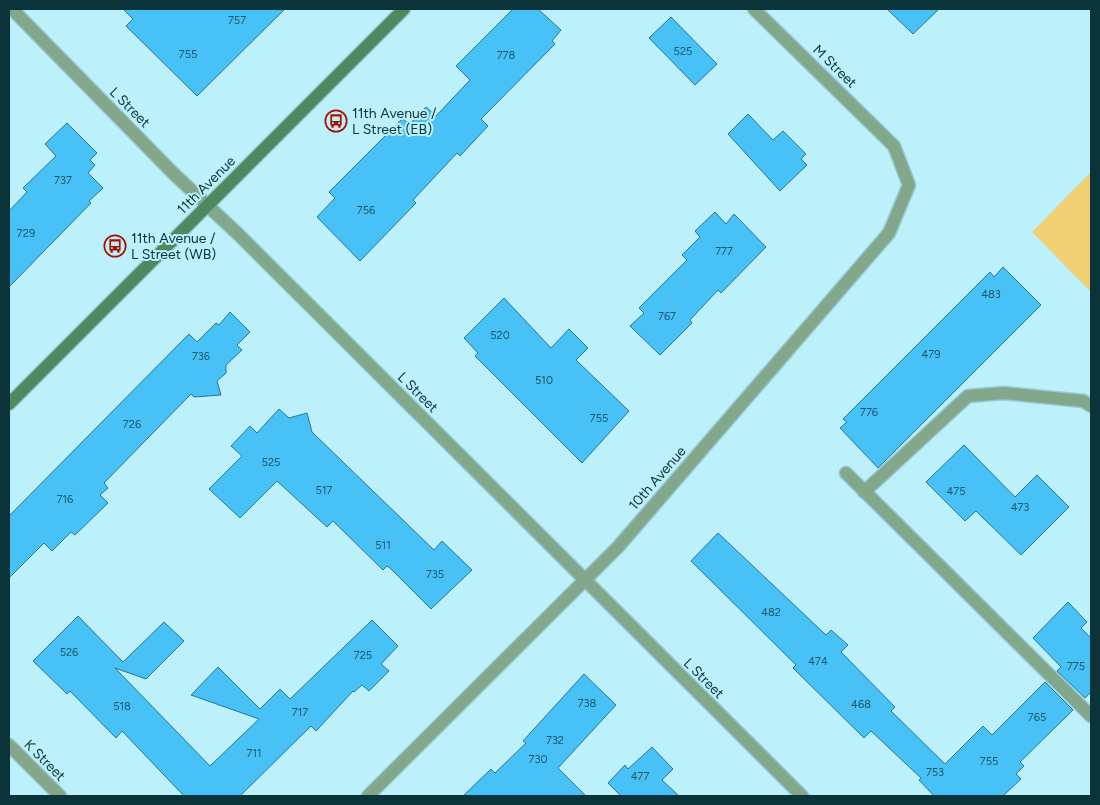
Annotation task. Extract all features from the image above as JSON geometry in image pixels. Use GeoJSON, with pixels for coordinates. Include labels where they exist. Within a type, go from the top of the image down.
{"type":"FeatureCollection","features":[{"type":"Feature","properties":{"kind":"street","name":"L Street"},"geometry":{"type":"LineString","coordinates":[[12,9],[802,796]]}},
{"type":"Feature","properties":{"kind":"street","name":"11th Avenue"},"geometry":{"type":"LineString","coordinates":[[9,404],[404,9]]}},
{"type":"Feature","properties":{"kind":"street","name":"M Street"},"geometry":{"type":"LineString","coordinates":[[754,9],[894,146]]}},
{"type":"Feature","properties":{"kind":"street","name":"10th Avenue"},"geometry":{"type":"LineString","coordinates":[[368,796],[618,547],[889,233],[909,185],[894,146]]}},
{"type":"Feature","properties":{"kind":"street"},"geometry":{"type":"LineString","coordinates":[[864,492],[968,396],[1004,393],[1087,403]]}},
{"type":"Feature","properties":{"kind":"street"},"geometry":{"type":"LineString","coordinates":[[846,473],[1091,716]]}},
{"type":"Feature","properties":{"kind":"street","name":"K Street"},"geometry":{"type":"LineString","coordinates":[[9,745],[60,796]]}},
{"type":"Feature","properties":{"kind":"shaded area"},"geometry":{"type":"Polygon","coordinates":[[[1091,172],[1091,292],[1032,232],[1091,172]]]}},
{"type":"Feature","properties":{"kind":"building"},"geometry":{"type":"Polygon","coordinates":[[[123,9],[285,9],[197,96],[126,26],[133,19],[123,9]]]}},
{"type":"Feature","properties":{"kind":"building"},"geometry":{"type":"Polygon","coordinates":[[[513,9],[538,9],[561,30],[552,41],[555,44],[481,119],[488,126],[460,156],[457,153],[413,200],[416,203],[360,261],[317,217],[335,198],[329,192],[403,118],[409,125],[426,107],[436,116],[470,80],[456,66],[513,9]]]}},
{"type":"Feature","properties":{"kind":"building"},"geometry":{"type":"Polygon","coordinates":[[[887,9],[939,9],[913,34],[887,9]]]}},
{"type":"Feature","properties":{"kind":"building"},"geometry":{"type":"Polygon","coordinates":[[[671,17],[717,64],[695,85],[649,38],[671,17]]]}},
{"type":"Feature","properties":{"kind":"building"},"geometry":{"type":"Polygon","coordinates":[[[748,114],[773,140],[783,131],[806,154],[801,159],[807,165],[780,191],[728,134],[748,114]]]}},
{"type":"Feature","properties":{"kind":"building"},"geometry":{"type":"Polygon","coordinates":[[[67,123],[97,153],[90,160],[95,165],[88,173],[103,188],[89,201],[91,203],[9,287],[9,211],[27,192],[23,188],[56,156],[45,144],[67,123]]]}},
{"type":"Feature","properties":{"kind":"building"},"geometry":{"type":"Polygon","coordinates":[[[715,212],[726,224],[734,214],[766,247],[721,293],[718,290],[690,320],[692,323],[660,355],[630,326],[644,313],[639,308],[687,260],[682,255],[700,237],[695,231],[715,212]]]}},
{"type":"Feature","properties":{"kind":"building"},"geometry":{"type":"Polygon","coordinates":[[[1003,267],[1041,305],[878,468],[840,428],[847,422],[843,419],[990,272],[994,277],[1003,267]]]}},
{"type":"Feature","properties":{"kind":"building"},"geometry":{"type":"Polygon","coordinates":[[[504,298],[551,348],[569,329],[588,348],[576,360],[629,411],[582,463],[475,356],[478,353],[464,338],[504,298]]]}},
{"type":"Feature","properties":{"kind":"building"},"geometry":{"type":"Polygon","coordinates":[[[230,312],[250,332],[237,345],[242,350],[226,365],[226,373],[217,381],[221,395],[194,397],[191,394],[104,483],[108,488],[100,495],[108,503],[75,535],[71,532],[52,551],[44,543],[9,578],[9,516],[189,334],[197,342],[216,323],[219,325],[230,312]]]}},
{"type":"Feature","properties":{"kind":"building"},"geometry":{"type":"Polygon","coordinates":[[[279,409],[289,418],[307,413],[312,432],[434,550],[442,541],[472,570],[431,609],[390,568],[387,566],[383,570],[333,521],[327,527],[277,481],[240,518],[209,489],[242,456],[231,446],[250,426],[257,433],[279,409]]]}},
{"type":"Feature","properties":{"kind":"building"},"geometry":{"type":"Polygon","coordinates":[[[964,445],[1015,497],[1037,475],[1069,507],[1021,555],[976,511],[965,521],[926,482],[964,445]]]}},
{"type":"Feature","properties":{"kind":"building"},"geometry":{"type":"Polygon","coordinates":[[[718,533],[826,635],[831,630],[848,645],[841,652],[895,707],[891,711],[945,764],[983,726],[992,735],[1045,682],[1073,710],[1020,762],[1024,766],[1016,774],[1021,779],[1003,796],[934,796],[919,780],[921,778],[871,731],[864,738],[793,668],[796,665],[691,561],[718,533]]]}},
{"type":"Feature","properties":{"kind":"building"},"geometry":{"type":"Polygon","coordinates":[[[1068,602],[1087,622],[1081,628],[1091,638],[1091,692],[1085,698],[1057,671],[1061,667],[1033,638],[1068,602]]]}},
{"type":"Feature","properties":{"kind":"building"},"geometry":{"type":"Polygon","coordinates":[[[78,616],[123,662],[164,622],[184,641],[146,679],[115,668],[210,766],[259,719],[191,695],[218,667],[260,709],[280,689],[290,699],[372,620],[398,646],[381,664],[389,671],[369,691],[362,685],[353,691],[316,731],[311,726],[240,796],[184,796],[122,731],[116,738],[70,691],[67,694],[33,661],[78,616]]]}},
{"type":"Feature","properties":{"kind":"building"},"geometry":{"type":"Polygon","coordinates":[[[584,674],[616,705],[558,768],[586,796],[463,796],[491,769],[495,773],[526,743],[523,741],[584,674]]]}},
{"type":"Feature","properties":{"kind":"building"},"geometry":{"type":"Polygon","coordinates":[[[652,747],[673,769],[662,780],[679,796],[621,796],[608,783],[625,765],[628,769],[652,747]]]}},
{"type":"Feature","properties":{"kind":"place","name":"11th Avenue / L Street (EB)"},"geometry":{"type":"Point","coordinates":[336,121]}},
{"type":"Feature","properties":{"kind":"place","name":"11th Avenue / L Street (WB)"},"geometry":{"type":"Point","coordinates":[115,246]}}]}
